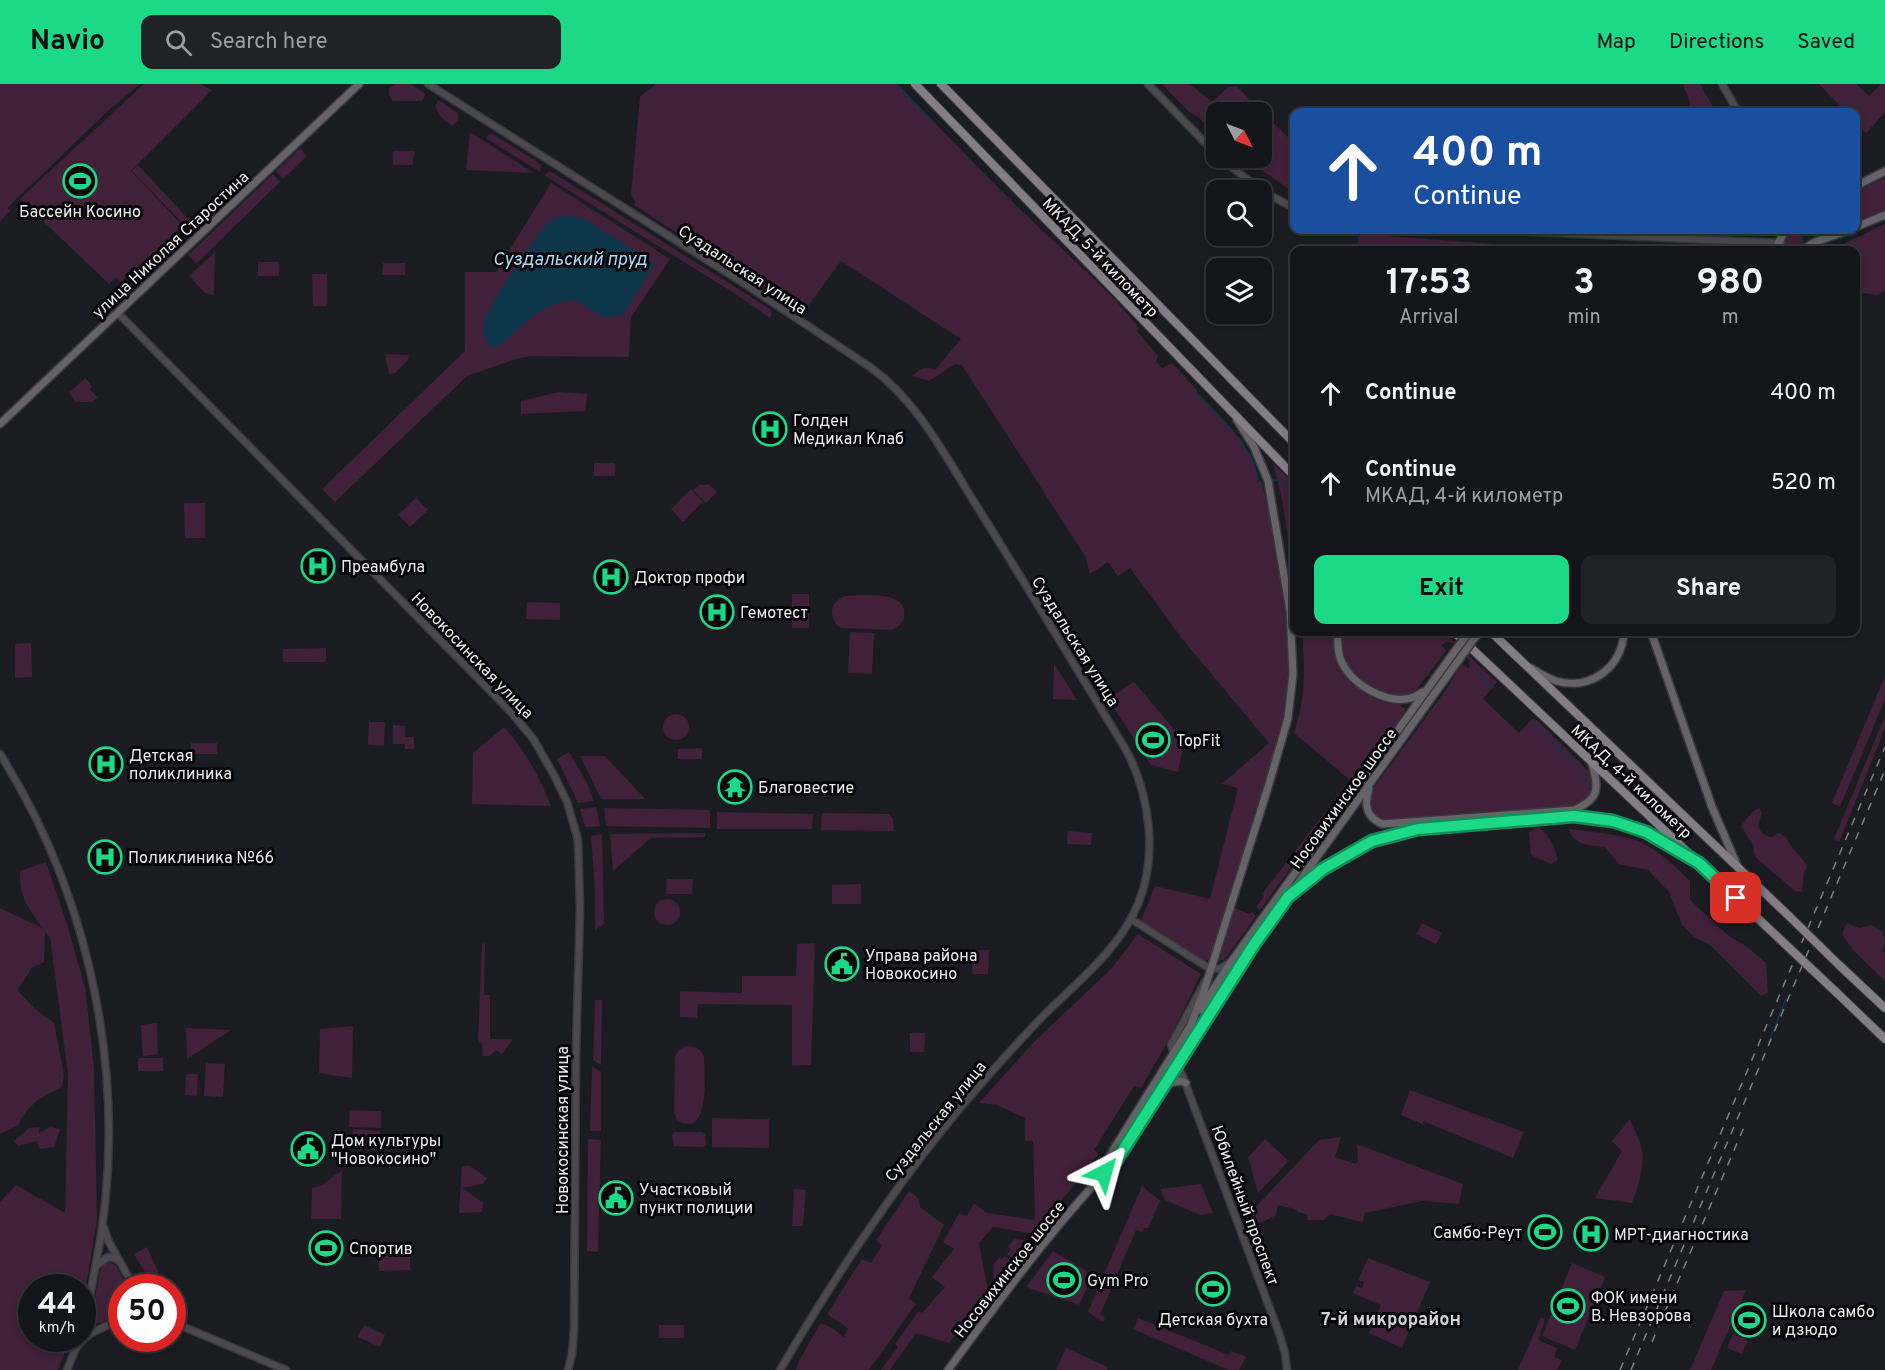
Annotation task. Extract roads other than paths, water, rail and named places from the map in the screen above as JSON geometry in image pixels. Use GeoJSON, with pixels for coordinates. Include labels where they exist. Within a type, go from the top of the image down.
{"type":"FeatureCollection","features":[{"type":"Feature","properties":{"kind":"highway","name":"МКАД, 5-й километр"},"geometry":{"type":"LineString","coordinates":[[915,84],[1290,472]]}},
{"type":"Feature","properties":{"kind":"highway","name":"МКАД, 5-й километр"},"geometry":{"type":"LineString","coordinates":[[941,84],[1290,439]]}},
{"type":"Feature","properties":{"kind":"highway","name":"МКАД, 4-й километр"},"geometry":{"type":"LineString","coordinates":[[1458,636],[1885,1039]]}},
{"type":"Feature","properties":{"kind":"highway","name":"МКАД, 4-й километр"},"geometry":{"type":"LineString","coordinates":[[1495,636],[1885,1008]]}},
{"type":"Feature","properties":{"kind":"main road","name":"улица Николая Старостина"},"geometry":{"type":"LineString","coordinates":[[0,424],[359,84]]}},
{"type":"Feature","properties":{"kind":"main road"},"geometry":{"type":"LineString","coordinates":[[1860,184],[1885,171]]}},
{"type":"Feature","properties":{"kind":"main road"},"geometry":{"type":"LineString","coordinates":[[1860,225],[1885,214]]}},
{"type":"Feature","properties":{"kind":"main road"},"geometry":{"type":"LineString","coordinates":[[1808,246],[1838,234]]}},
{"type":"Feature","properties":{"kind":"main road"},"geometry":{"type":"LineString","coordinates":[[1230,411],[1254,447],[1268,482],[1290,611]]}},
{"type":"Feature","properties":{"kind":"main road"},"geometry":{"type":"LineString","coordinates":[[1190,1027],[1212,969],[1283,738],[1288,718],[1293,674],[1291,636]]}},
{"type":"Feature","properties":{"kind":"main road"},"geometry":{"type":"LineString","coordinates":[[1338,636],[1341,661],[1345,669],[1360,684],[1382,695],[1402,700],[1426,691]]}},
{"type":"Feature","properties":{"kind":"main road","name":"Носовихинское шоссе"},"geometry":{"type":"LineString","coordinates":[[1092,1186],[1231,962],[1466,636]]}},
{"type":"Feature","properties":{"kind":"main road","name":"Носовихинское шоссе"},"geometry":{"type":"LineString","coordinates":[[948,1370],[1011,1286],[1092,1186],[1116,1161],[1238,969],[1476,636]]}},
{"type":"Feature","properties":{"kind":"main road"},"geometry":{"type":"LineString","coordinates":[[1526,664],[1556,681],[1579,683],[1591,681],[1600,677],[1615,661],[1621,651],[1623,636]]}},
{"type":"Feature","properties":{"kind":"main road"},"geometry":{"type":"LineString","coordinates":[[1652,636],[1712,807],[1737,865]]}},
{"type":"Feature","properties":{"kind":"main road"},"geometry":{"type":"LineString","coordinates":[[1372,781],[1366,798],[1366,808],[1369,815],[1382,824],[1574,810],[1589,802],[1596,793],[1596,779],[1591,760]]}},
{"type":"Feature","properties":{"kind":"main road"},"geometry":{"type":"LineString","coordinates":[[1288,897],[1323,869],[1372,841],[1418,829],[1524,819],[1574,816],[1613,821],[1646,832],[1699,863]]}},
{"type":"Feature","properties":{"kind":"main road"},"geometry":{"type":"LineString","coordinates":[[1164,1084],[1180,1081],[1186,1083]]}},
{"type":"Feature","properties":{"kind":"street","name":"Суздальская улица"},"geometry":{"type":"LineString","coordinates":[[428,84],[742,282],[889,382],[915,409],[988,524],[1134,764],[1143,793],[1148,826],[1145,882],[1131,920],[1108,950],[1024,1036],[965,1102],[915,1164],[847,1260],[780,1370]]}},
{"type":"Feature","properties":{"kind":"street"},"geometry":{"type":"LineString","coordinates":[[1148,84],[1206,144]]}},
{"type":"Feature","properties":{"kind":"street"},"geometry":{"type":"LineString","coordinates":[[1722,84],[1736,108]]}},
{"type":"Feature","properties":{"kind":"street"},"geometry":{"type":"LineString","coordinates":[[1233,168],[1248,180]]}},
{"type":"Feature","properties":{"kind":"street"},"geometry":{"type":"LineString","coordinates":[[1272,196],[1290,206]]}},
{"type":"Feature","properties":{"kind":"street"},"geometry":{"type":"LineString","coordinates":[[1618,234],[1781,239]]}},
{"type":"Feature","properties":{"kind":"street","name":"Новокосинская улица"},"geometry":{"type":"LineString","coordinates":[[118,313],[512,712],[539,749],[567,802],[578,840],[580,908],[576,1054],[574,1330],[568,1370]]}},
{"type":"Feature","properties":{"kind":"street"},"geometry":{"type":"LineString","coordinates":[[0,754],[28,803],[54,856],[74,910],[92,978],[105,1054],[109,1168],[104,1218],[93,1274]]}},
{"type":"Feature","properties":{"kind":"street"},"geometry":{"type":"LineString","coordinates":[[1131,920],[1212,969],[1220,969],[1231,962]]}},
{"type":"Feature","properties":{"kind":"street"},"geometry":{"type":"LineString","coordinates":[[1174,1052],[1171,1045],[1212,969]]}},
{"type":"Feature","properties":{"kind":"street","name":"Юбилейный проспект"},"geometry":{"type":"LineString","coordinates":[[1174,1052],[1279,1333],[1287,1370]]}},
{"type":"Feature","properties":{"kind":"street"},"geometry":{"type":"LineString","coordinates":[[104,1218],[106,1237],[127,1274]]}},
{"type":"Feature","properties":{"kind":"street"},"geometry":{"type":"LineString","coordinates":[[94,1270],[100,1261],[108,1257],[116,1259],[124,1269]]}},
{"type":"Feature","properties":{"kind":"street"},"geometry":{"type":"LineString","coordinates":[[96,1331],[108,1326]]}},
{"type":"Feature","properties":{"kind":"street"},"geometry":{"type":"LineString","coordinates":[[96,1328],[103,1328]]}},
{"type":"Feature","properties":{"kind":"street"},"geometry":{"type":"LineString","coordinates":[[186,1328],[286,1370]]}},
{"type":"Feature","properties":{"kind":"street"},"geometry":{"type":"LineString","coordinates":[[67,1370],[74,1352]]}},
{"type":"Feature","properties":{"kind":"water","name":"Суздальский пруд"},"geometry":{"type":"Polygon","coordinates":[[[556,217],[583,218],[655,264],[623,315],[602,316],[575,300],[566,301],[550,306],[537,314],[495,347],[489,346],[483,332],[485,319],[499,292],[544,226],[556,217]]]}},
{"type":"Feature","properties":{"kind":"waterway"},"geometry":{"type":"LineString","coordinates":[[897,84],[935,124]]}},
{"type":"Feature","properties":{"kind":"waterway"},"geometry":{"type":"LineString","coordinates":[[1196,392],[1233,431]]}},
{"type":"Feature","properties":{"kind":"waterway"},"geometry":{"type":"LineString","coordinates":[[1239,438],[1252,459],[1259,481]]}},
{"type":"Feature","properties":{"kind":"waterway"},"geometry":{"type":"LineString","coordinates":[[1274,480],[1282,482],[1290,491]]}},
{"type":"Feature","properties":{"kind":"waterway"},"geometry":{"type":"LineString","coordinates":[[1476,670],[1494,688]]}},
{"type":"Feature","properties":{"kind":"waterway"},"geometry":{"type":"LineString","coordinates":[[1534,725],[1577,766]]}},
{"type":"Feature","properties":{"kind":"waterway"},"geometry":{"type":"LineString","coordinates":[[1583,773],[1590,784],[1590,789]]}},
{"type":"Feature","properties":{"kind":"waterway"},"geometry":{"type":"LineString","coordinates":[[1768,1044],[1786,999]]}},
{"type":"Feature","properties":{"kind":"railway"},"geometry":{"type":"LineString","coordinates":[[1620,1370],[1885,747]]}},
{"type":"Feature","properties":{"kind":"railway"},"geometry":{"type":"LineString","coordinates":[[1631,1370],[1885,770]]}},
{"type":"Feature","properties":{"kind":"railway"},"geometry":{"type":"LineString","coordinates":[[1652,1342],[1744,1127]]}},
{"type":"Feature","properties":{"kind":"place","name":"Бассейн Косино"},"geometry":{"type":"Point","coordinates":[80,181]}},
{"type":"Feature","properties":{"kind":"place","name":"Голден Медикал Клаб"},"geometry":{"type":"Point","coordinates":[770,429]}},
{"type":"Feature","properties":{"kind":"place","name":"Преамбула"},"geometry":{"type":"Point","coordinates":[318,566]}},
{"type":"Feature","properties":{"kind":"place","name":"Доктор профи"},"geometry":{"type":"Point","coordinates":[611,577]}},
{"type":"Feature","properties":{"kind":"place","name":"Гемотест"},"geometry":{"type":"Point","coordinates":[717,612]}},
{"type":"Feature","properties":{"kind":"place","name":"TopFit"},"geometry":{"type":"Point","coordinates":[1153,740]}},
{"type":"Feature","properties":{"kind":"place","name":"Детская поликлиника"},"geometry":{"type":"Point","coordinates":[106,764]}},
{"type":"Feature","properties":{"kind":"place","name":"Благовестие"},"geometry":{"type":"Point","coordinates":[735,787]}},
{"type":"Feature","properties":{"kind":"place","name":"Поликлиника №66"},"geometry":{"type":"Point","coordinates":[105,857]}},
{"type":"Feature","properties":{"kind":"place","name":"Управа района Новокосино"},"geometry":{"type":"Point","coordinates":[842,964]}},
{"type":"Feature","properties":{"kind":"place","name":"Дом культуры \"Новокосино\""},"geometry":{"type":"Point","coordinates":[308,1149]}},
{"type":"Feature","properties":{"kind":"place","name":"Участковый пункт полиции"},"geometry":{"type":"Point","coordinates":[616,1198]}},
{"type":"Feature","properties":{"kind":"place","name":"Самбо-Реут"},"geometry":{"type":"Point","coordinates":[1545,1232]}},
{"type":"Feature","properties":{"kind":"place","name":"МРТ-диагностика"},"geometry":{"type":"Point","coordinates":[1591,1234]}},
{"type":"Feature","properties":{"kind":"place","name":"Спортив"},"geometry":{"type":"Point","coordinates":[326,1248]}},
{"type":"Feature","properties":{"kind":"place","name":"Gym Pro"},"geometry":{"type":"Point","coordinates":[1064,1280]}},
{"type":"Feature","properties":{"kind":"place","name":"Детская бухта"},"geometry":{"type":"Point","coordinates":[1213,1289]}},
{"type":"Feature","properties":{"kind":"place","name":"ФОК имени В. Невзорова"},"geometry":{"type":"Point","coordinates":[1568,1306]}},
{"type":"Feature","properties":{"kind":"place","name":"Школа самбо и дзюдо"},"geometry":{"type":"Point","coordinates":[1749,1320]}},
{"type":"Feature","properties":{"kind":"district","name":"7-й микрорайон"},"geometry":{"type":"Point","coordinates":[1391,1319]}}]}
